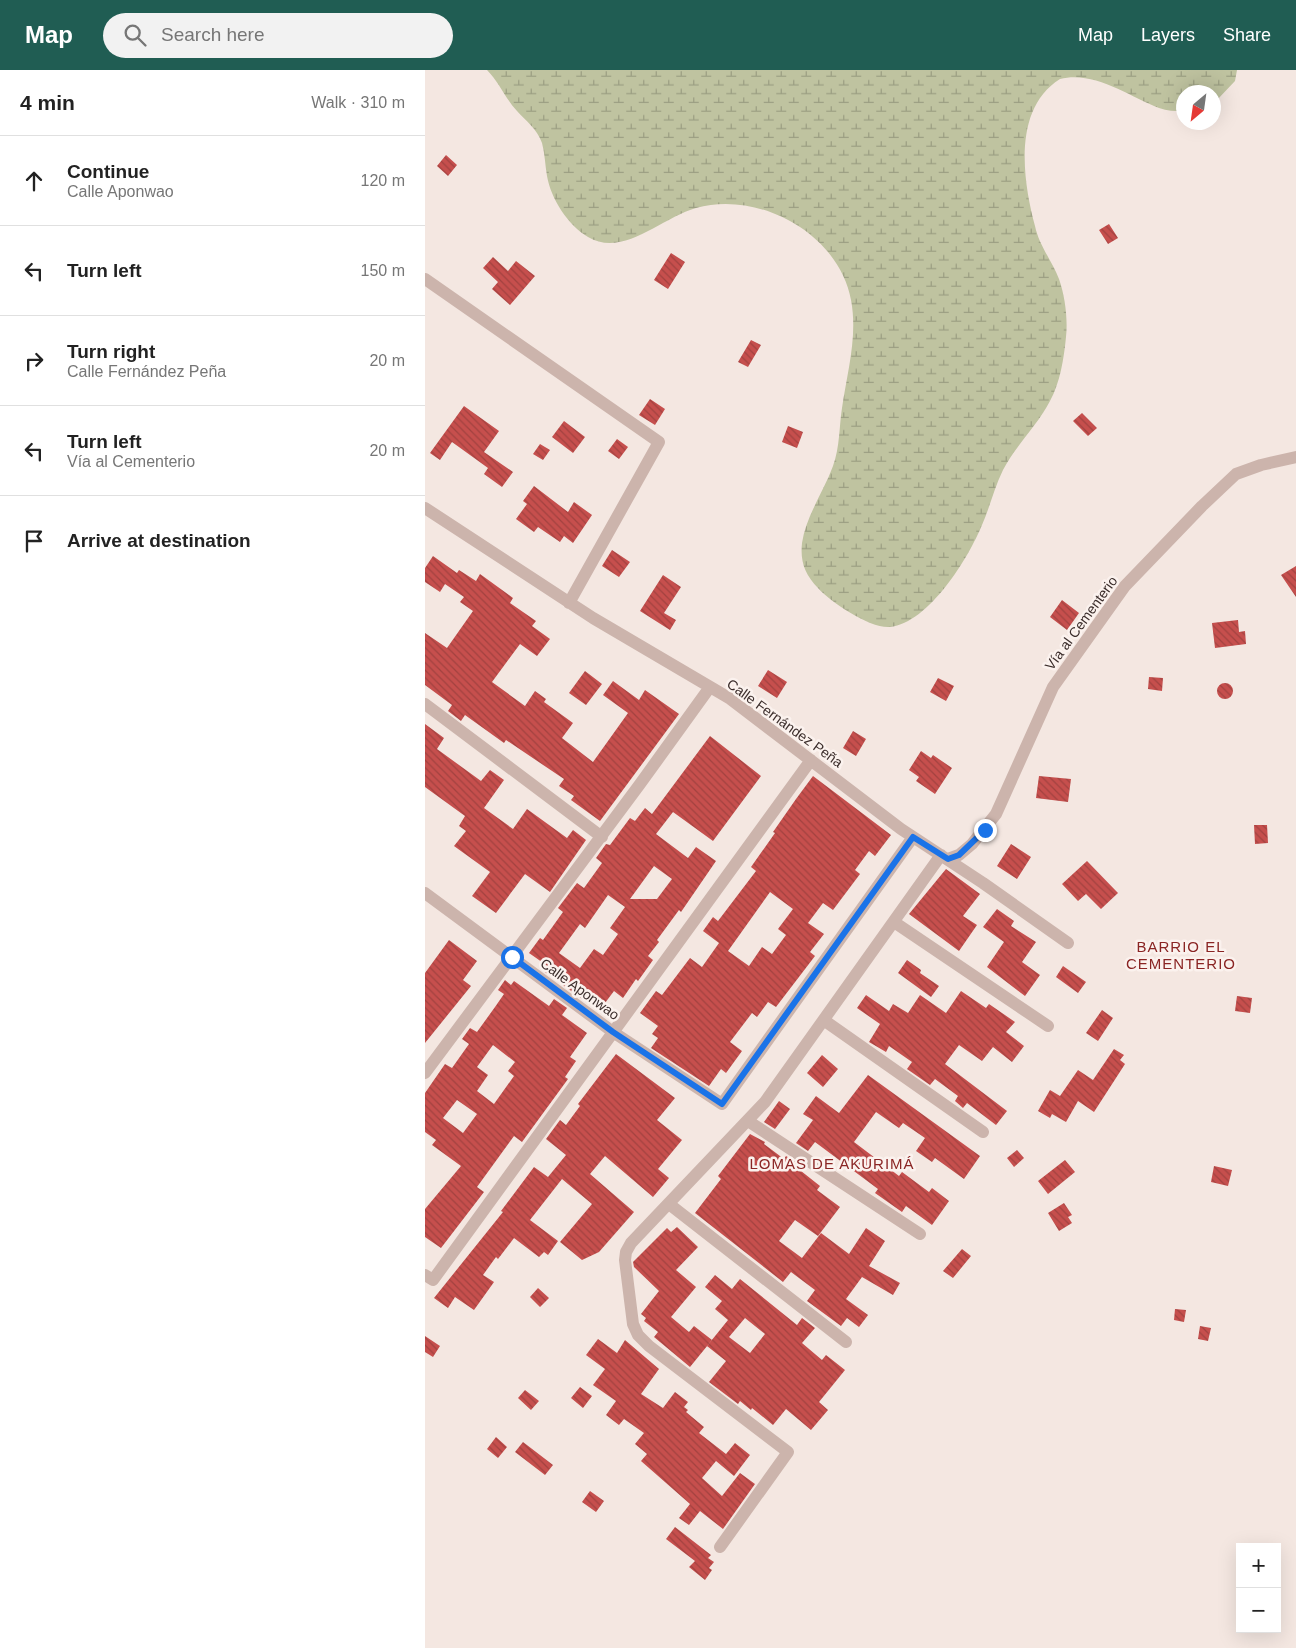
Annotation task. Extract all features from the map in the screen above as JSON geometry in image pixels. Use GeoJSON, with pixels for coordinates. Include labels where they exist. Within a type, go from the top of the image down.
{"type":"FeatureCollection","features":[{"type":"Feature","properties":{"kind":"street"},"geometry":{"type":"LineString","coordinates":[[425,279],[659,442],[569,603]]}},
{"type":"Feature","properties":{"kind":"street","name":"Vía al Cementerio"},"geometry":{"type":"LineString","coordinates":[[945,857],[959,855],[989,825],[1009,789],[1034,726],[1053,687],[1125,586],[1202,506],[1236,474],[1261,464],[1296,457]]}},
{"type":"Feature","properties":{"kind":"street","name":"Calle Fernández Peña"},"geometry":{"type":"LineString","coordinates":[[425,508],[569,603],[710,687],[760,720],[913,837],[945,857],[1068,943]]}},
{"type":"Feature","properties":{"kind":"street"},"geometry":{"type":"LineString","coordinates":[[425,1073],[710,687]]}},
{"type":"Feature","properties":{"kind":"street"},"geometry":{"type":"LineString","coordinates":[[425,704],[601,837]]}},
{"type":"Feature","properties":{"kind":"street"},"geometry":{"type":"LineString","coordinates":[[429,1277],[613,1032],[811,760]]}},
{"type":"Feature","properties":{"kind":"street","name":"Calle Aponwao"},"geometry":{"type":"LineString","coordinates":[[425,893],[613,1032],[722,1104],[913,837]]}},
{"type":"Feature","properties":{"kind":"street"},"geometry":{"type":"LineString","coordinates":[[720,1547],[788,1452],[649,1346],[638,1335],[633,1324],[625,1260],[626,1252],[631,1244],[765,1102],[825,1021],[894,922],[945,857]]}},
{"type":"Feature","properties":{"kind":"street"},"geometry":{"type":"LineString","coordinates":[[894,922],[1048,1026]]}},
{"type":"Feature","properties":{"kind":"street"},"geometry":{"type":"LineString","coordinates":[[825,1021],[983,1132]]}},
{"type":"Feature","properties":{"kind":"street"},"geometry":{"type":"LineString","coordinates":[[748,1121],[920,1234]]}},
{"type":"Feature","properties":{"kind":"street"},"geometry":{"type":"LineString","coordinates":[[669,1204],[846,1342]]}},
{"type":"Feature","properties":{"kind":"green space"},"geometry":{"type":"Polygon","coordinates":[[[487,70],[1237,70],[1235,81],[1221,96],[1221,85],[1176,85],[1176,111],[1162,109],[1098,81],[1072,77],[1060,79],[1045,92],[1034,108],[1028,127],[1025,147],[1025,168],[1027,188],[1037,233],[1059,279],[1064,300],[1067,330],[1059,378],[1045,410],[1003,470],[985,518],[968,554],[933,601],[919,614],[905,623],[890,627],[872,624],[851,614],[832,600],[813,583],[803,562],[802,543],[807,523],[833,466],[837,452],[853,341],[851,300],[843,276],[831,255],[813,237],[793,222],[770,212],[745,206],[720,204],[696,208],[683,213],[628,240],[615,243],[601,242],[588,237],[574,226],[561,211],[549,185],[542,143],[487,70]]]}},
{"type":"Feature","properties":{"kind":"building"},"geometry":{"type":"Polygon","coordinates":[[[446,155],[457,165],[448,176],[437,166],[446,155]]]}},
{"type":"Feature","properties":{"kind":"building"},"geometry":{"type":"Polygon","coordinates":[[[1109,224],[1118,238],[1108,244],[1099,230],[1109,224]]]}},
{"type":"Feature","properties":{"kind":"building"},"geometry":{"type":"Polygon","coordinates":[[[671,253],[685,262],[668,289],[654,280],[671,253]]]}},
{"type":"Feature","properties":{"kind":"building"},"geometry":{"type":"Polygon","coordinates":[[[493,257],[508,271],[516,261],[535,276],[510,305],[492,289],[498,282],[483,268],[493,257]]]}},
{"type":"Feature","properties":{"kind":"building"},"geometry":{"type":"Polygon","coordinates":[[[751,340],[761,345],[748,367],[738,362],[751,340]]]}},
{"type":"Feature","properties":{"kind":"building"},"geometry":{"type":"Polygon","coordinates":[[[650,399],[665,409],[655,425],[639,415],[650,399]]]}},
{"type":"Feature","properties":{"kind":"building"},"geometry":{"type":"Polygon","coordinates":[[[464,406],[499,431],[484,452],[513,472],[502,487],[484,474],[488,468],[452,442],[440,460],[430,453],[464,406]]]}},
{"type":"Feature","properties":{"kind":"building"},"geometry":{"type":"Polygon","coordinates":[[[1082,413],[1097,428],[1088,436],[1073,421],[1082,413]]]}},
{"type":"Feature","properties":{"kind":"building"},"geometry":{"type":"Polygon","coordinates":[[[564,421],[585,437],[573,453],[552,437],[564,421]]]}},
{"type":"Feature","properties":{"kind":"building"},"geometry":{"type":"Polygon","coordinates":[[[788,426],[803,432],[797,448],[782,442],[788,426]]]}},
{"type":"Feature","properties":{"kind":"building"},"geometry":{"type":"Polygon","coordinates":[[[617,439],[628,447],[619,459],[608,451],[617,439]]]}},
{"type":"Feature","properties":{"kind":"building"},"geometry":{"type":"Polygon","coordinates":[[[540,444],[550,450],[543,460],[533,454],[540,444]]]}},
{"type":"Feature","properties":{"kind":"building"},"geometry":{"type":"Polygon","coordinates":[[[534,486],[568,512],[574,502],[592,515],[573,543],[564,536],[560,542],[538,527],[534,532],[516,519],[527,504],[523,501],[534,486]]]}},
{"type":"Feature","properties":{"kind":"building"},"geometry":{"type":"Polygon","coordinates":[[[612,550],[630,562],[619,577],[602,566],[612,550]]]}},
{"type":"Feature","properties":{"kind":"building"},"geometry":{"type":"Polygon","coordinates":[[[433,556],[457,573],[459,570],[476,581],[480,574],[513,598],[510,603],[536,621],[532,626],[550,639],[537,656],[520,644],[492,682],[525,706],[535,691],[546,699],[544,702],[573,723],[562,738],[593,762],[628,713],[603,695],[613,681],[639,700],[645,690],[679,714],[600,821],[571,800],[574,796],[559,786],[564,779],[506,740],[504,743],[465,715],[461,721],[448,711],[452,705],[425,685],[425,633],[447,648],[473,611],[460,602],[464,597],[445,584],[440,592],[425,582],[425,568],[433,556]]]}},
{"type":"Feature","properties":{"kind":"building"},"geometry":{"type":"Polygon","coordinates":[[[1296,566],[1296,597],[1281,575],[1296,566]]]}},
{"type":"Feature","properties":{"kind":"building"},"geometry":{"type":"Polygon","coordinates":[[[663,575],[681,587],[664,613],[676,620],[670,630],[640,611],[663,575]]]}},
{"type":"Feature","properties":{"kind":"building"},"geometry":{"type":"Polygon","coordinates":[[[1062,600],[1079,613],[1067,630],[1050,617],[1062,600]]]}},
{"type":"Feature","properties":{"kind":"building"},"geometry":{"type":"Polygon","coordinates":[[[1238,620],[1239,632],[1245,631],[1246,644],[1215,648],[1212,623],[1238,620]]]}},
{"type":"Feature","properties":{"kind":"building"},"geometry":{"type":"Polygon","coordinates":[[[768,670],[787,682],[777,698],[758,686],[768,670]]]}},
{"type":"Feature","properties":{"kind":"building"},"geometry":{"type":"Polygon","coordinates":[[[585,671],[602,684],[586,705],[569,693],[585,671]]]}},
{"type":"Feature","properties":{"kind":"building"},"geometry":{"type":"Polygon","coordinates":[[[1149,677],[1163,678],[1162,691],[1148,689],[1149,677]]]}},
{"type":"Feature","properties":{"kind":"building"},"geometry":{"type":"Polygon","coordinates":[[[938,678],[954,686],[946,701],[930,692],[938,678]]]}},
{"type":"Feature","properties":{"kind":"building"},"geometry":{"type":"Polygon","coordinates":[[[1222,683],[1228,683],[1233,688],[1231,697],[1222,699],[1217,694],[1217,688],[1222,683]]]}},
{"type":"Feature","properties":{"kind":"building"},"geometry":{"type":"Polygon","coordinates":[[[425,724],[444,738],[437,749],[481,781],[490,770],[504,780],[484,808],[513,829],[527,809],[567,838],[573,830],[586,840],[550,892],[525,874],[496,913],[472,896],[490,872],[454,846],[466,831],[459,826],[465,816],[425,787],[425,724]]]}},
{"type":"Feature","properties":{"kind":"building"},"geometry":{"type":"Polygon","coordinates":[[[853,731],[866,739],[856,756],[843,748],[853,731]]]}},
{"type":"Feature","properties":{"kind":"building"},"geometry":{"type":"Polygon","coordinates":[[[710,736],[761,776],[713,841],[673,812],[656,834],[688,858],[696,847],[716,861],[681,912],[679,910],[657,940],[659,942],[648,956],[653,960],[638,981],[636,979],[623,998],[614,991],[599,1011],[545,972],[549,967],[529,953],[540,938],[543,940],[563,912],[558,908],[577,883],[584,888],[602,863],[596,858],[606,844],[610,845],[630,818],[635,821],[645,808],[652,814],[710,736]],[[654,866],[630,899],[657,899],[672,879],[654,866]],[[608,895],[585,928],[580,924],[559,953],[580,968],[594,949],[603,955],[618,934],[610,928],[625,907],[608,895]]]}},
{"type":"Feature","properties":{"kind":"building"},"geometry":{"type":"Polygon","coordinates":[[[921,751],[931,758],[933,755],[952,768],[935,794],[916,781],[919,777],[909,770],[921,751]]]}},
{"type":"Feature","properties":{"kind":"building"},"geometry":{"type":"Polygon","coordinates":[[[813,776],[891,835],[875,856],[869,851],[855,870],[860,874],[833,910],[823,903],[808,923],[824,934],[810,952],[815,956],[776,1007],[768,1002],[757,1017],[752,1013],[730,1042],[742,1051],[726,1073],[721,1069],[709,1086],[651,1048],[658,1038],[652,1034],[658,1026],[640,1013],[656,991],[662,995],[690,958],[702,967],[719,943],[703,931],[713,917],[718,921],[756,871],[751,867],[813,776]],[[770,892],[728,951],[749,966],[762,947],[772,954],[786,935],[778,929],[793,909],[770,892]]]}},
{"type":"Feature","properties":{"kind":"building"},"geometry":{"type":"Polygon","coordinates":[[[1039,776],[1071,779],[1068,802],[1036,798],[1039,776]]]}},
{"type":"Feature","properties":{"kind":"building"},"geometry":{"type":"Polygon","coordinates":[[[1254,825],[1267,825],[1268,843],[1255,844],[1254,825]]]}},
{"type":"Feature","properties":{"kind":"building"},"geometry":{"type":"Polygon","coordinates":[[[1011,844],[1031,857],[1017,879],[997,866],[1011,844]]]}},
{"type":"Feature","properties":{"kind":"building"},"geometry":{"type":"Polygon","coordinates":[[[1087,861],[1118,893],[1101,909],[1086,894],[1078,901],[1062,884],[1087,861]]]}},
{"type":"Feature","properties":{"kind":"building"},"geometry":{"type":"Polygon","coordinates":[[[946,869],[980,894],[963,916],[977,925],[959,951],[909,914],[946,869]]]}},
{"type":"Feature","properties":{"kind":"building"},"geometry":{"type":"Polygon","coordinates":[[[997,909],[1014,921],[1011,926],[1036,942],[1022,962],[1040,975],[1025,996],[987,967],[1004,942],[983,927],[997,909]]]}},
{"type":"Feature","properties":{"kind":"building"},"geometry":{"type":"Polygon","coordinates":[[[449,940],[477,961],[463,980],[471,986],[425,1043],[425,973],[449,940]]]}},
{"type":"Feature","properties":{"kind":"building"},"geometry":{"type":"Polygon","coordinates":[[[907,960],[921,970],[920,973],[939,986],[931,997],[898,973],[907,960]]]}},
{"type":"Feature","properties":{"kind":"building"},"geometry":{"type":"Polygon","coordinates":[[[1063,966],[1086,982],[1078,993],[1056,977],[1063,966]]]}},
{"type":"Feature","properties":{"kind":"building"},"geometry":{"type":"Polygon","coordinates":[[[505,980],[511,985],[514,981],[549,1006],[554,999],[567,1008],[562,1015],[587,1033],[570,1057],[576,1061],[565,1077],[568,1079],[522,1142],[514,1136],[477,1187],[484,1192],[441,1248],[425,1237],[425,1209],[461,1166],[432,1145],[436,1140],[425,1132],[425,1093],[445,1064],[452,1068],[469,1044],[462,1039],[470,1028],[477,1032],[504,994],[498,990],[505,980]],[[493,1045],[477,1067],[488,1075],[477,1091],[494,1104],[514,1076],[508,1071],[515,1062],[493,1045]],[[457,1100],[443,1118],[463,1133],[477,1114],[457,1100]]]}},
{"type":"Feature","properties":{"kind":"building"},"geometry":{"type":"Polygon","coordinates":[[[961,991],[986,1008],[989,1004],[1015,1022],[1006,1032],[1024,1046],[1012,1062],[993,1047],[982,1061],[959,1045],[945,1064],[1007,1111],[996,1125],[967,1103],[963,1108],[955,1101],[958,1096],[935,1079],[930,1085],[907,1069],[912,1062],[889,1046],[886,1052],[869,1042],[880,1024],[857,1008],[866,995],[889,1011],[893,1004],[908,1013],[920,995],[946,1013],[961,991]]]}},
{"type":"Feature","properties":{"kind":"building"},"geometry":{"type":"Polygon","coordinates":[[[1237,996],[1252,998],[1250,1013],[1235,1011],[1237,996]]]}},
{"type":"Feature","properties":{"kind":"building"},"geometry":{"type":"Polygon","coordinates":[[[1102,1010],[1113,1018],[1098,1041],[1086,1033],[1102,1010]]]}},
{"type":"Feature","properties":{"kind":"building"},"geometry":{"type":"Polygon","coordinates":[[[1114,1049],[1124,1055],[1120,1060],[1125,1064],[1094,1112],[1078,1101],[1066,1122],[1052,1114],[1050,1118],[1038,1111],[1050,1090],[1060,1096],[1078,1070],[1093,1080],[1114,1049]]]}},
{"type":"Feature","properties":{"kind":"building"},"geometry":{"type":"Polygon","coordinates":[[[616,1054],[675,1098],[657,1120],[682,1140],[658,1169],[669,1178],[653,1197],[605,1156],[590,1174],[634,1212],[599,1252],[582,1260],[560,1242],[592,1204],[562,1179],[530,1220],[558,1241],[548,1255],[544,1252],[539,1257],[514,1238],[498,1259],[496,1257],[483,1275],[494,1282],[474,1310],[455,1297],[448,1308],[434,1298],[503,1212],[501,1211],[534,1167],[548,1177],[566,1155],[546,1139],[560,1120],[566,1125],[580,1106],[578,1104],[616,1054]]]}},
{"type":"Feature","properties":{"kind":"building"},"geometry":{"type":"Polygon","coordinates":[[[822,1055],[838,1069],[823,1087],[807,1073],[822,1055]]]}},
{"type":"Feature","properties":{"kind":"building"},"geometry":{"type":"Polygon","coordinates":[[[868,1075],[980,1156],[964,1179],[935,1158],[932,1162],[916,1151],[925,1138],[903,1123],[899,1128],[876,1112],[854,1142],[899,1176],[902,1172],[929,1192],[932,1188],[949,1201],[932,1225],[906,1206],[902,1212],[875,1193],[878,1189],[815,1142],[808,1151],[796,1143],[813,1120],[803,1114],[816,1096],[839,1113],[868,1075]]]}},
{"type":"Feature","properties":{"kind":"building"},"geometry":{"type":"Polygon","coordinates":[[[779,1101],[790,1109],[775,1129],[764,1122],[779,1101]]]}},
{"type":"Feature","properties":{"kind":"building"},"geometry":{"type":"Polygon","coordinates":[[[750,1134],[765,1142],[764,1144],[784,1159],[786,1156],[799,1164],[796,1167],[820,1186],[817,1190],[840,1207],[818,1236],[795,1220],[779,1241],[802,1258],[821,1233],[849,1254],[866,1228],[885,1241],[869,1266],[900,1283],[893,1295],[862,1277],[846,1299],[868,1315],[859,1327],[847,1318],[841,1326],[807,1301],[815,1290],[791,1272],[783,1282],[695,1213],[721,1179],[718,1176],[750,1134]]]}},
{"type":"Feature","properties":{"kind":"building"},"geometry":{"type":"Polygon","coordinates":[[[1017,1150],[1024,1158],[1014,1167],[1007,1158],[1017,1150]]]}},
{"type":"Feature","properties":{"kind":"building"},"geometry":{"type":"Polygon","coordinates":[[[1065,1160],[1075,1172],[1048,1194],[1038,1181],[1065,1160]]]}},
{"type":"Feature","properties":{"kind":"building"},"geometry":{"type":"Polygon","coordinates":[[[1214,1166],[1232,1170],[1228,1186],[1211,1182],[1214,1166]]]}},
{"type":"Feature","properties":{"kind":"building"},"geometry":{"type":"Polygon","coordinates":[[[1064,1203],[1072,1215],[1068,1217],[1072,1223],[1059,1231],[1048,1213],[1064,1203]]]}},
{"type":"Feature","properties":{"kind":"building"},"geometry":{"type":"Polygon","coordinates":[[[677,1227],[698,1247],[676,1270],[696,1287],[671,1317],[689,1332],[694,1326],[712,1340],[690,1367],[654,1337],[658,1332],[644,1321],[646,1318],[641,1314],[659,1291],[634,1267],[633,1262],[667,1228],[671,1232],[677,1227]]]}},
{"type":"Feature","properties":{"kind":"building"},"geometry":{"type":"Polygon","coordinates":[[[962,1249],[971,1256],[953,1278],[943,1271],[962,1249]]]}},
{"type":"Feature","properties":{"kind":"building"},"geometry":{"type":"Polygon","coordinates":[[[715,1275],[732,1289],[740,1279],[797,1325],[802,1318],[815,1328],[802,1343],[822,1360],[826,1355],[845,1370],[819,1402],[828,1410],[811,1430],[786,1409],[773,1425],[752,1408],[751,1410],[740,1401],[738,1404],[709,1382],[726,1361],[707,1346],[728,1320],[715,1309],[722,1301],[705,1287],[715,1275]],[[745,1318],[729,1337],[750,1353],[765,1334],[745,1318]]]}},
{"type":"Feature","properties":{"kind":"building"},"geometry":{"type":"Polygon","coordinates":[[[538,1288],[549,1298],[540,1307],[530,1297],[538,1288]]]}},
{"type":"Feature","properties":{"kind":"building"},"geometry":{"type":"Polygon","coordinates":[[[1175,1309],[1186,1310],[1184,1322],[1174,1320],[1175,1309]]]}},
{"type":"Feature","properties":{"kind":"building"},"geometry":{"type":"Polygon","coordinates":[[[1200,1326],[1211,1328],[1208,1341],[1198,1339],[1200,1326]]]}},
{"type":"Feature","properties":{"kind":"building"},"geometry":{"type":"Polygon","coordinates":[[[425,1336],[440,1346],[433,1357],[425,1352],[425,1336]]]}},
{"type":"Feature","properties":{"kind":"building"},"geometry":{"type":"Polygon","coordinates":[[[598,1339],[617,1353],[625,1340],[659,1369],[641,1394],[663,1408],[675,1392],[688,1402],[684,1407],[688,1410],[686,1412],[704,1427],[699,1433],[726,1454],[735,1443],[750,1455],[734,1476],[716,1461],[702,1478],[722,1496],[740,1473],[755,1484],[723,1529],[700,1511],[689,1525],[679,1518],[690,1504],[641,1461],[647,1454],[635,1444],[644,1433],[624,1419],[619,1425],[606,1415],[616,1401],[593,1385],[605,1369],[586,1355],[598,1339]]]}},
{"type":"Feature","properties":{"kind":"building"},"geometry":{"type":"Polygon","coordinates":[[[580,1387],[592,1396],[583,1408],[571,1398],[580,1387]]]}},
{"type":"Feature","properties":{"kind":"building"},"geometry":{"type":"Polygon","coordinates":[[[525,1390],[539,1401],[531,1410],[518,1398],[525,1390]]]}},
{"type":"Feature","properties":{"kind":"building"},"geometry":{"type":"Polygon","coordinates":[[[496,1437],[507,1447],[498,1458],[487,1449],[496,1437]]]}},
{"type":"Feature","properties":{"kind":"building"},"geometry":{"type":"Polygon","coordinates":[[[523,1442],[553,1465],[545,1475],[515,1452],[523,1442]]]}},
{"type":"Feature","properties":{"kind":"building"},"geometry":{"type":"Polygon","coordinates":[[[590,1491],[604,1501],[596,1512],[582,1502],[590,1491]]]}},
{"type":"Feature","properties":{"kind":"building"},"geometry":{"type":"Polygon","coordinates":[[[675,1527],[711,1555],[708,1558],[714,1562],[709,1568],[712,1570],[705,1580],[689,1567],[695,1561],[666,1539],[675,1527]]]}},
{"type":"Feature","properties":{"kind":"district","name":"BARRIO EL CEMENTERIO"},"geometry":{"type":"Point","coordinates":[1181,954]}},
{"type":"Feature","properties":{"kind":"district","name":"LOMAS DE AKURIMÁ"},"geometry":{"type":"Point","coordinates":[832,1163]}},
{"type":"Feature","properties":{"kind":"route"},"geometry":{"type":"LineString","coordinates":[[512,957],[613,1032],[722,1104],[913,837],[948,859],[959,855],[985,830]]}}]}
